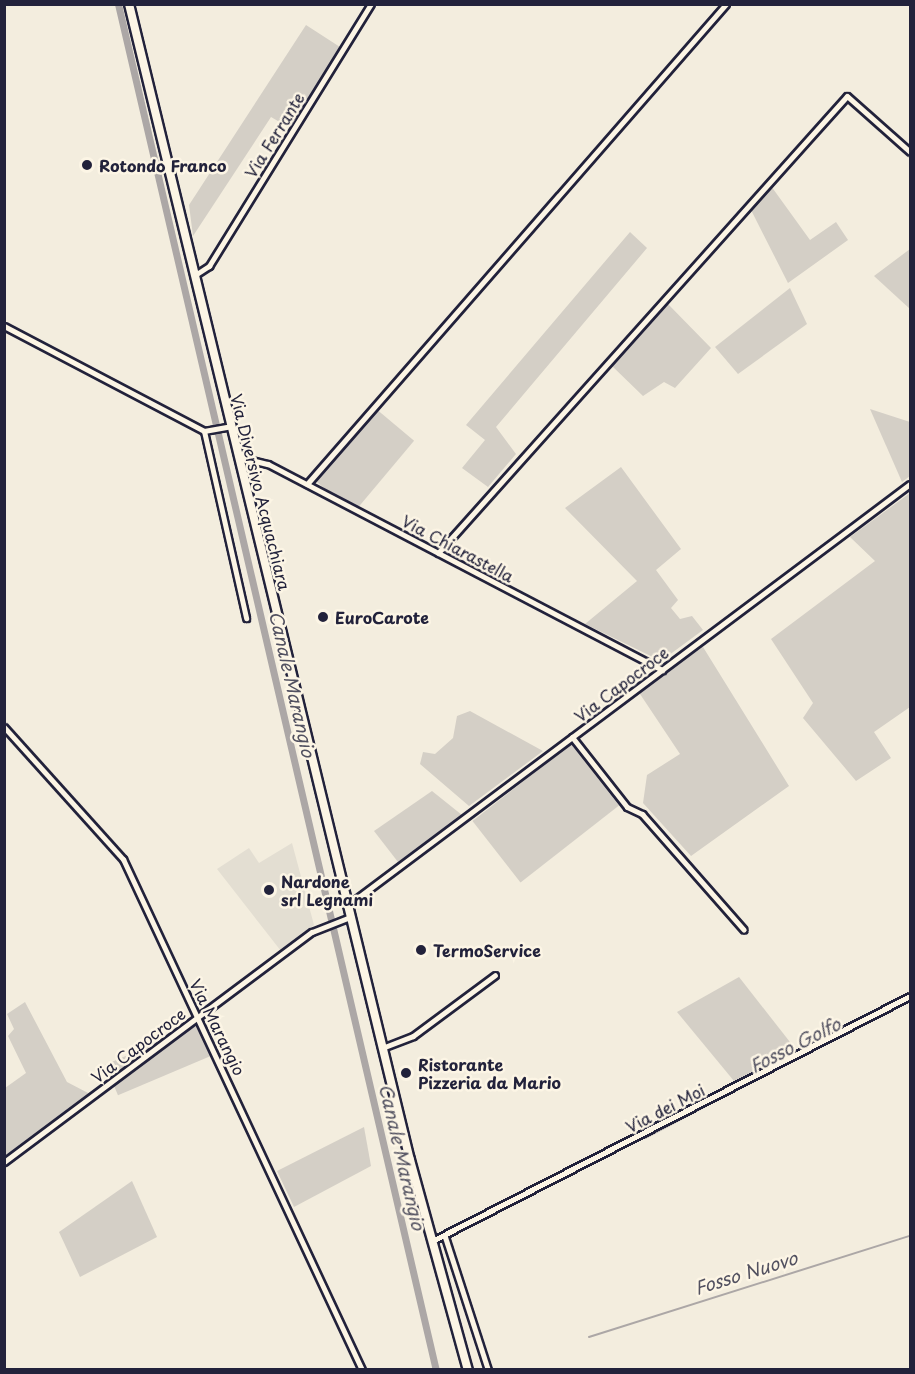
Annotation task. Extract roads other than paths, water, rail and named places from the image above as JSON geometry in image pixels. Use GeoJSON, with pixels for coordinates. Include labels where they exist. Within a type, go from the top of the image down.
{"type":"FeatureCollection","features":[{"type":"Feature","properties":{"kind":"main road","name":"Via Diversivo Acquachiara"},"geometry":{"type":"LineString","coordinates":[[129,4],[195,275],[227,427],[239,457],[348,905],[347,918],[468,1370]]}},
{"type":"Feature","properties":{"kind":"street","name":"Via Ferrante"},"geometry":{"type":"LineString","coordinates":[[195,275],[209,266],[371,4]]}},
{"type":"Feature","properties":{"kind":"street"},"geometry":{"type":"LineString","coordinates":[[307,484],[726,4]]}},
{"type":"Feature","properties":{"kind":"street"},"geometry":{"type":"LineString","coordinates":[[438,553],[847,96],[910,152]]}},
{"type":"Feature","properties":{"kind":"street"},"geometry":{"type":"LineString","coordinates":[[4,326],[206,432],[227,427]]}},
{"type":"Feature","properties":{"kind":"street"},"geometry":{"type":"LineString","coordinates":[[206,432],[246,618]]}},
{"type":"Feature","properties":{"kind":"street","name":"Via Chiarastella"},"geometry":{"type":"LineString","coordinates":[[239,457],[268,464],[662,670]]}},
{"type":"Feature","properties":{"kind":"street","name":"Via Capocroce"},"geometry":{"type":"LineString","coordinates":[[348,905],[910,484]]}},
{"type":"Feature","properties":{"kind":"street","name":"Via Marangio"},"geometry":{"type":"LineString","coordinates":[[4,727],[123,859],[200,1017],[362,1370]]}},
{"type":"Feature","properties":{"kind":"street"},"geometry":{"type":"LineString","coordinates":[[572,737],[627,807],[642,814],[744,930]]}},
{"type":"Feature","properties":{"kind":"street","name":"Via Capocroce"},"geometry":{"type":"LineString","coordinates":[[4,1162],[323,925],[347,918]]}},
{"type":"Feature","properties":{"kind":"street"},"geometry":{"type":"LineString","coordinates":[[382,1048],[413,1036],[495,975]]}},
{"type":"Feature","properties":{"kind":"street","name":"Via dei Moi"},"geometry":{"type":"LineString","coordinates":[[432,1241],[445,1237],[910,996]]}},
{"type":"Feature","properties":{"kind":"street"},"geometry":{"type":"LineString","coordinates":[[445,1237],[488,1370]]}},
{"type":"Feature","properties":{"kind":"waterway","name":"Canale Marangio"},"geometry":{"type":"LineString","coordinates":[[118,4],[436,1370]]}},
{"type":"Feature","properties":{"kind":"waterway","name":"Fosso Golfo"},"geometry":{"type":"LineString","coordinates":[[895,1008],[910,1000]]}},
{"type":"Feature","properties":{"kind":"waterway","name":"Fosso Golfo"},"geometry":{"type":"LineString","coordinates":[[711,1103],[890,1011]]}},
{"type":"Feature","properties":{"kind":"waterway","name":"Fosso Golfo"},"geometry":{"type":"LineString","coordinates":[[645,1138],[706,1106]]}},
{"type":"Feature","properties":{"kind":"waterway","name":"Fosso Nuovo"},"geometry":{"type":"LineString","coordinates":[[589,1337],[910,1236]]}},
{"type":"Feature","properties":{"kind":"place","name":"Rotondo Franco"},"geometry":{"type":"Point","coordinates":[87,165]}},
{"type":"Feature","properties":{"kind":"place","name":"EuroCarote"},"geometry":{"type":"Point","coordinates":[323,617]}},
{"type":"Feature","properties":{"kind":"place","name":"Nardone srl Legnami"},"geometry":{"type":"Point","coordinates":[269,890]}},
{"type":"Feature","properties":{"kind":"place","name":"TermoService"},"geometry":{"type":"Point","coordinates":[421,950]}},
{"type":"Feature","properties":{"kind":"place","name":"Ristorante Pizzeria da Mario"},"geometry":{"type":"Point","coordinates":[406,1073]}}]}
